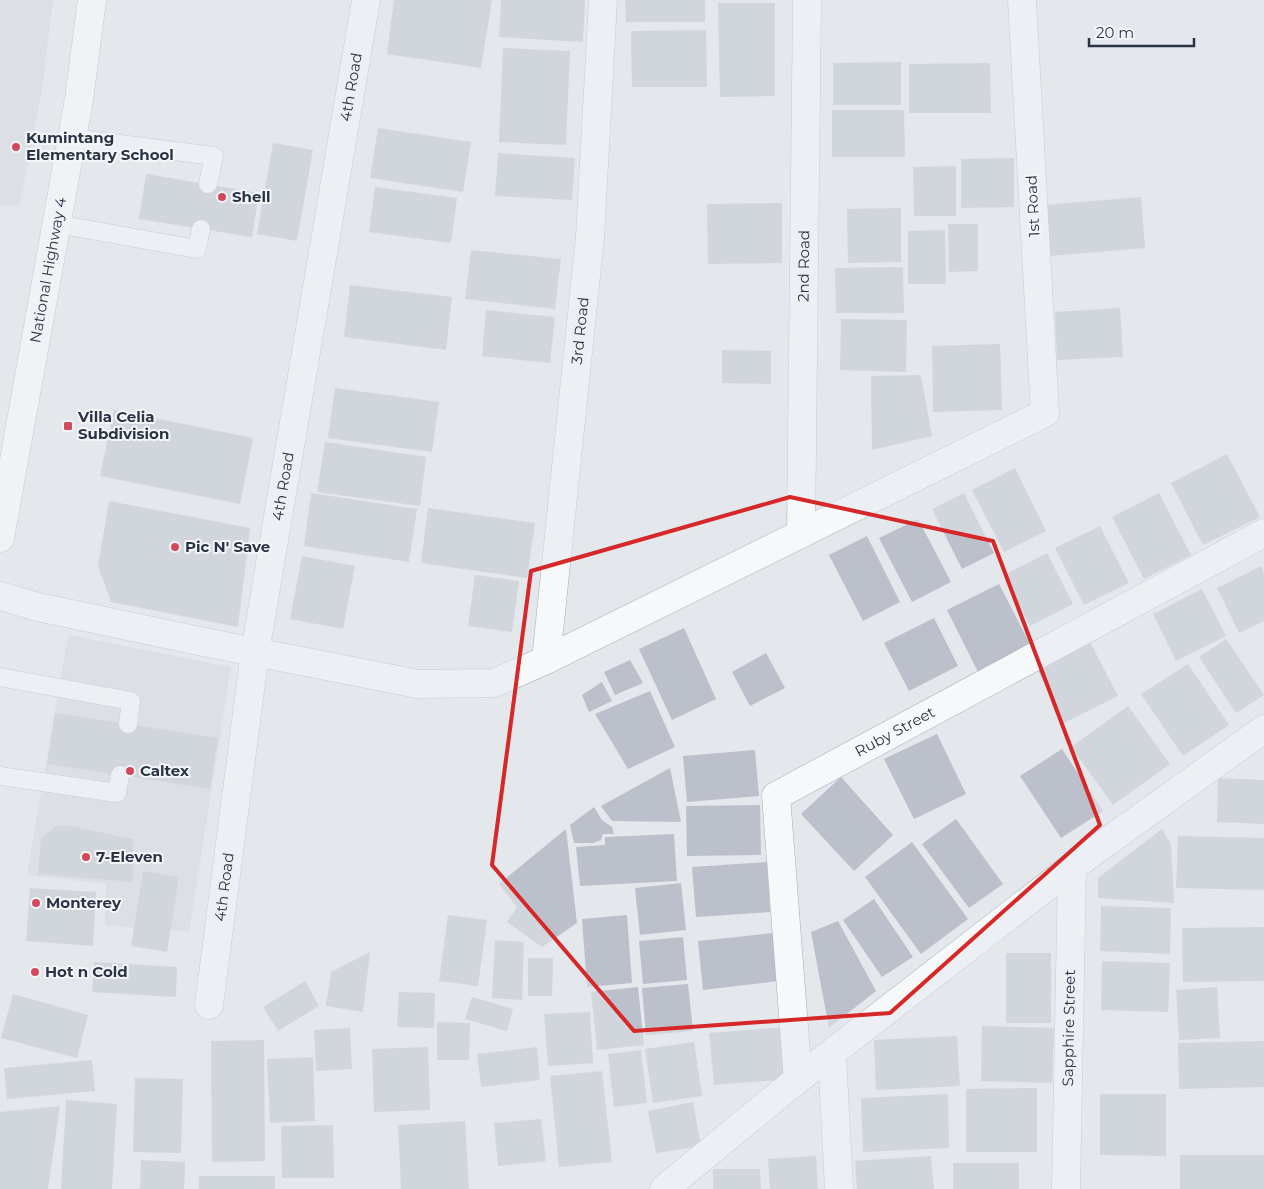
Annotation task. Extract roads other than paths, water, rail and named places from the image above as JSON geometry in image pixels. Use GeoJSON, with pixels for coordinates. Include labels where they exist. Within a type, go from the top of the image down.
{"type":"FeatureCollection","features":[{"type":"Feature","properties":{"kind":"main road","name":"National Highway 4"},"geometry":{"type":"LineString","coordinates":[[0,538],[79,99],[92,0]]}},
{"type":"Feature","properties":{"kind":"street","name":"4th Road"},"geometry":{"type":"LineString","coordinates":[[209,1005],[255,652],[366,0]]}},
{"type":"Feature","properties":{"kind":"street","name":"3rd Road"},"geometry":{"type":"LineString","coordinates":[[546,660],[590,237],[603,0]]}},
{"type":"Feature","properties":{"kind":"street","name":"2nd Road"},"geometry":{"type":"LineString","coordinates":[[801,534],[807,0]]}},
{"type":"Feature","properties":{"kind":"street","name":"1st Road"},"geometry":{"type":"LineString","coordinates":[[801,534],[1045,413],[1022,0]]}},
{"type":"Feature","properties":{"kind":"street","name":"Ruby Street"},"geometry":{"type":"LineString","coordinates":[[798,1079],[776,796],[1264,533]]}},
{"type":"Feature","properties":{"kind":"street"},"geometry":{"type":"LineString","coordinates":[[0,596],[38,607],[418,684],[494,683],[546,660],[801,534]]}},
{"type":"Feature","properties":{"kind":"street"},"geometry":{"type":"LineString","coordinates":[[664,1189],[798,1079],[1072,867],[1264,729]]}},
{"type":"Feature","properties":{"kind":"street","name":"Sapphire Street"},"geometry":{"type":"LineString","coordinates":[[1066,1189],[1072,867]]}},
{"type":"Feature","properties":{"kind":"street"},"geometry":{"type":"LineString","coordinates":[[832,1054],[839,1189]]}},
{"type":"Feature","properties":{"kind":"lane"},"geometry":{"type":"LineString","coordinates":[[72,138],[214,156],[208,184]]}},
{"type":"Feature","properties":{"kind":"lane"},"geometry":{"type":"LineString","coordinates":[[57,224],[197,249],[200,229]]}},
{"type":"Feature","properties":{"kind":"lane"},"geometry":{"type":"LineString","coordinates":[[0,677],[131,701],[128,724]]}},
{"type":"Feature","properties":{"kind":"lane"},"geometry":{"type":"LineString","coordinates":[[0,776],[117,793],[120,775]]}},
{"type":"Feature","properties":{"kind":"place","name":"Kumintang Elementary School"},"geometry":{"type":"Point","coordinates":[16,147]}},
{"type":"Feature","properties":{"kind":"place","name":"Shell"},"geometry":{"type":"Point","coordinates":[222,197]}},
{"type":"Feature","properties":{"kind":"place","name":"Villa Celia Subdivision"},"geometry":{"type":"Point","coordinates":[68,426]}},
{"type":"Feature","properties":{"kind":"place","name":"Pic N' Save"},"geometry":{"type":"Point","coordinates":[175,547]}},
{"type":"Feature","properties":{"kind":"place","name":"Caltex"},"geometry":{"type":"Point","coordinates":[130,771]}},
{"type":"Feature","properties":{"kind":"place","name":"7-Eleven"},"geometry":{"type":"Point","coordinates":[86,857]}},
{"type":"Feature","properties":{"kind":"place","name":"Monterey"},"geometry":{"type":"Point","coordinates":[36,903]}},
{"type":"Feature","properties":{"kind":"place","name":"Hot n Cold"},"geometry":{"type":"Point","coordinates":[35,972]}}]}
